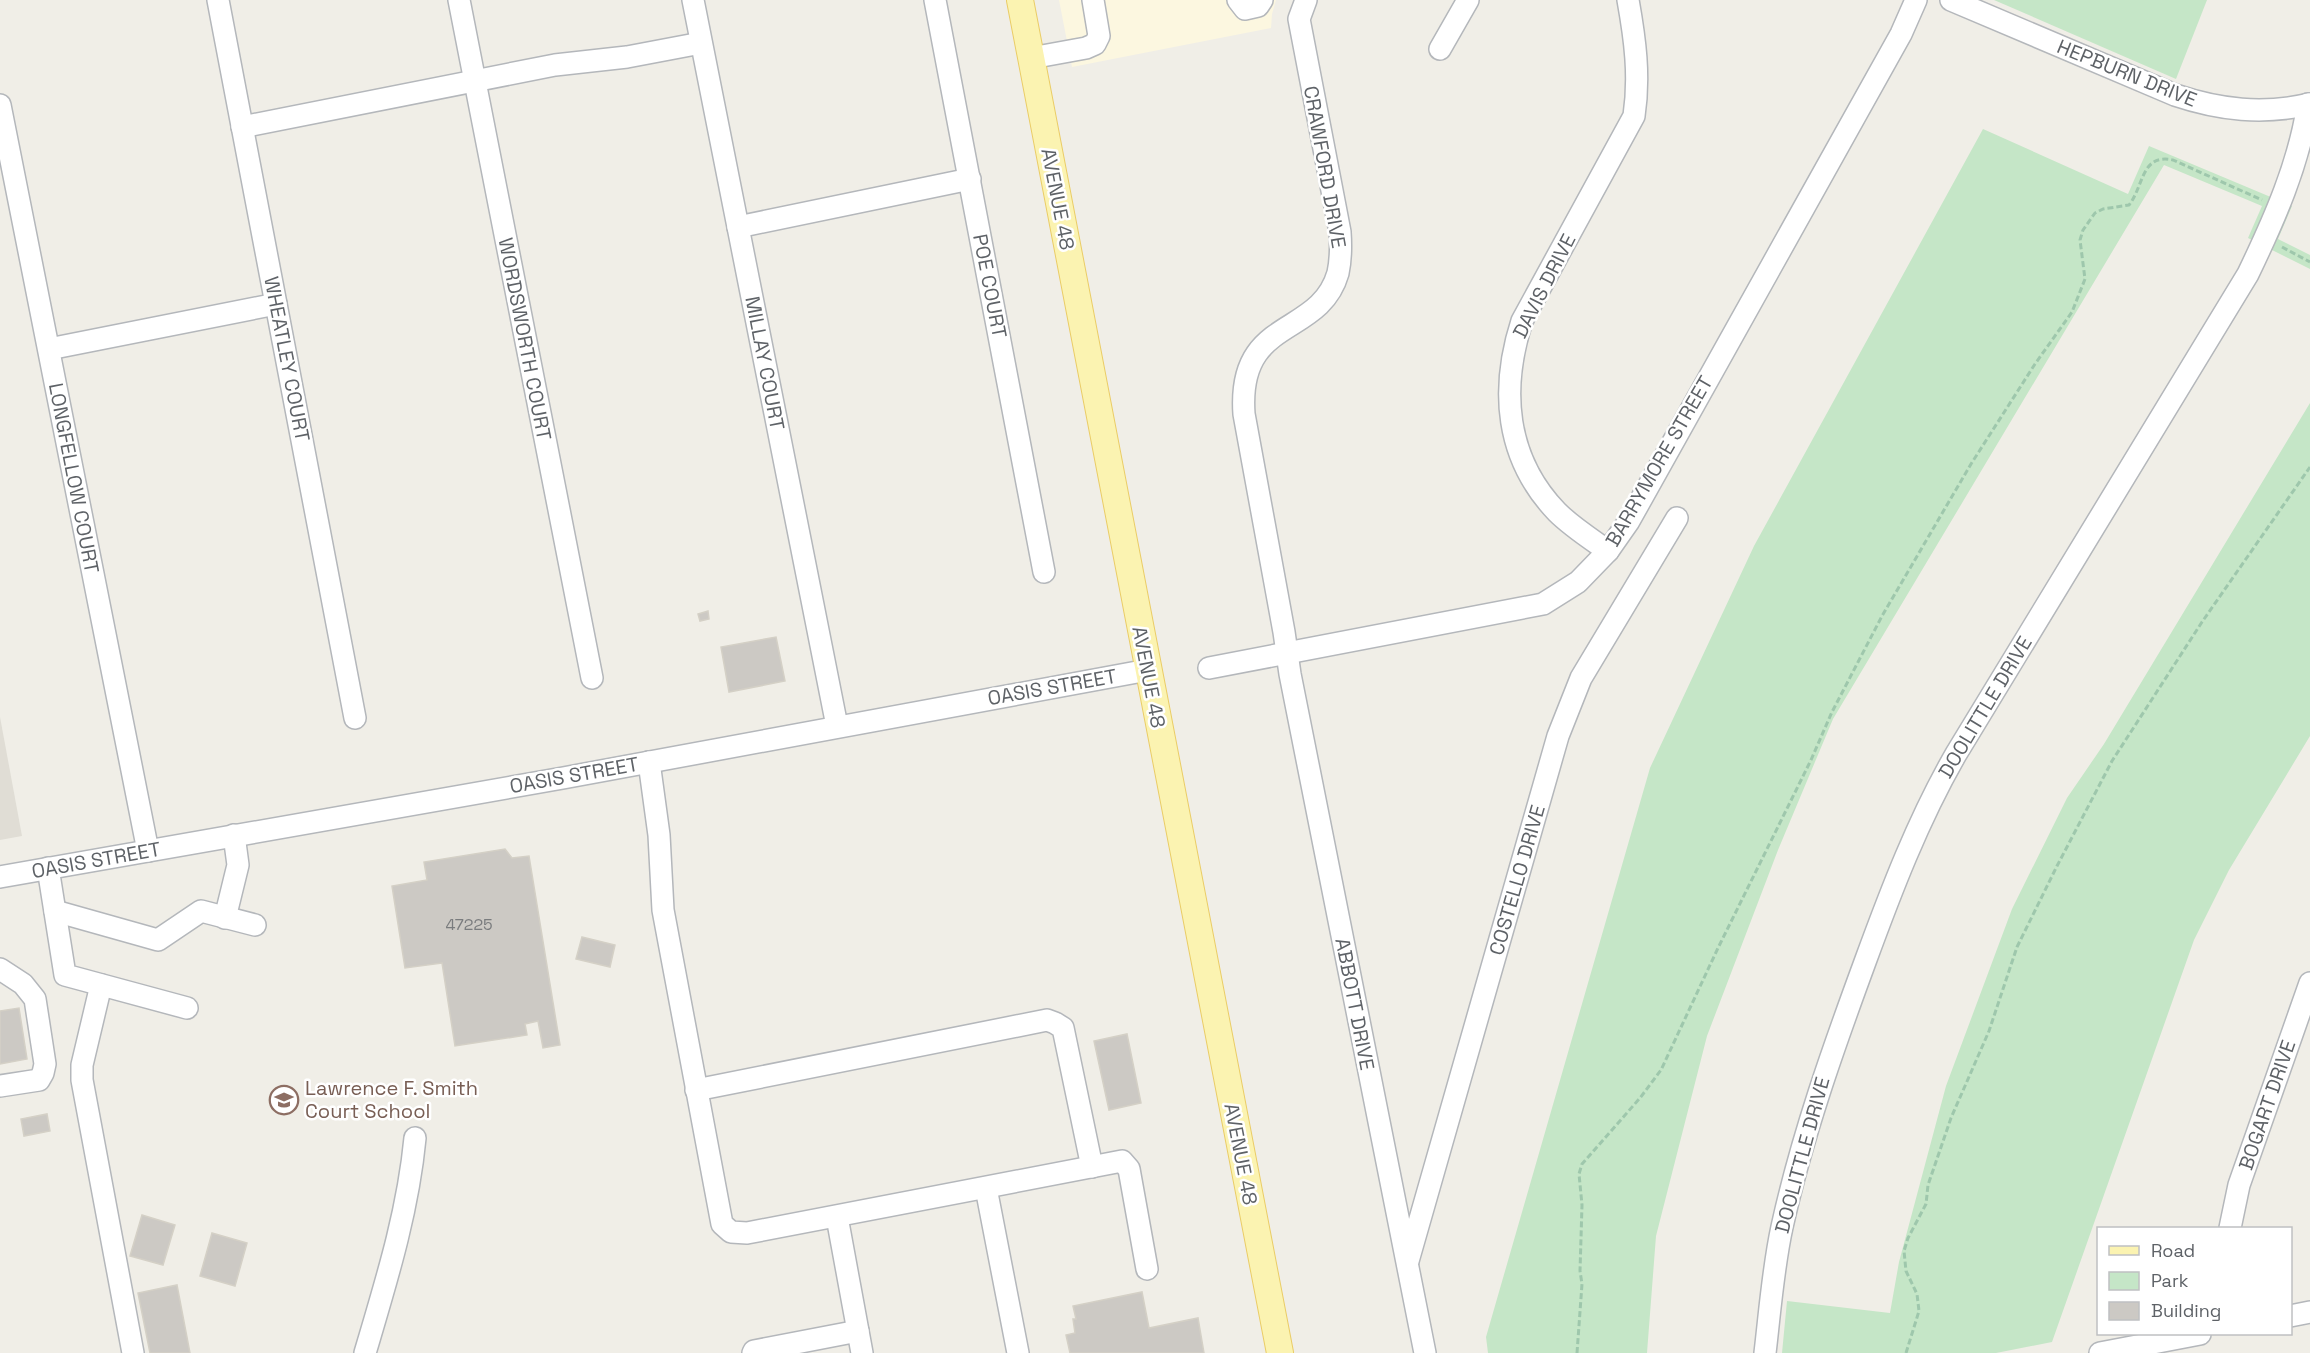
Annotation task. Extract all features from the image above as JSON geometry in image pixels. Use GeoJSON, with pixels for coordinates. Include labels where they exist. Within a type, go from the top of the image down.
{"type":"FeatureCollection","features":[{"type":"Feature","properties":{"kind":"main road","name":"AVENUE 48"},"geometry":{"type":"LineString","coordinates":[[1020,0],[1280,1353]]}},
{"type":"Feature","properties":{"kind":"street","name":"WHEATLEY COURT"},"geometry":{"type":"LineString","coordinates":[[218,0],[356,718]]}},
{"type":"Feature","properties":{"kind":"street","name":"WORDSWORTH COURT"},"geometry":{"type":"LineString","coordinates":[[459,0],[592,678]]}},
{"type":"Feature","properties":{"kind":"street","name":"MILLAY COURT"},"geometry":{"type":"LineString","coordinates":[[693,0],[837,726]]}},
{"type":"Feature","properties":{"kind":"street","name":"POE COURT"},"geometry":{"type":"LineString","coordinates":[[935,0],[1044,572]]}},
{"type":"Feature","properties":{"kind":"street"},"geometry":{"type":"LineString","coordinates":[[1031,58],[1086,48],[1095,44],[1099,36],[1093,0]]}},
{"type":"Feature","properties":{"kind":"street"},"geometry":{"type":"LineString","coordinates":[[1238,0],[1245,9],[1258,6],[1262,0]]}},
{"type":"Feature","properties":{"kind":"street","name":"CRAWFORD DRIVE"},"geometry":{"type":"LineString","coordinates":[[1287,654],[1244,414],[1243,392],[1246,375],[1263,344],[1311,311],[1327,295],[1337,274],[1341,254],[1340,232],[1299,19],[1306,0]]}},
{"type":"Feature","properties":{"kind":"street"},"geometry":{"type":"LineString","coordinates":[[1440,49],[1468,0]]}},
{"type":"Feature","properties":{"kind":"street","name":"DAVIS DRIVE"},"geometry":{"type":"LineString","coordinates":[[1608,551],[1556,510],[1535,483],[1514,436],[1508,405],[1509,374],[1514,345],[1522,321],[1634,116],[1638,90],[1637,62],[1628,0]]}},
{"type":"Feature","properties":{"kind":"street","name":"BARRYMORE STREET"},"geometry":{"type":"LineString","coordinates":[[1209,668],[1543,604],[1578,582],[1608,551],[1629,520],[1901,34],[1916,0]]}},
{"type":"Feature","properties":{"kind":"street","name":"HEPBURN DRIVE"},"geometry":{"type":"LineString","coordinates":[[1952,0],[2200,103],[2226,109],[2253,111],[2281,110],[2309,104]]}},
{"type":"Feature","properties":{"kind":"street"},"geometry":{"type":"LineString","coordinates":[[242,127],[555,65],[627,57],[701,44]]}},
{"type":"Feature","properties":{"kind":"street","name":"DOOLITTLE DRIVE"},"geometry":{"type":"LineString","coordinates":[[1765,1353],[1782,1226],[1816,1098],[1902,862],[1951,763],[2248,274],[2271,225],[2296,159],[2309,104]]}},
{"type":"Feature","properties":{"kind":"street","name":"LONGFELLOW COURT"},"geometry":{"type":"LineString","coordinates":[[0,105],[147,850]]}},
{"type":"Feature","properties":{"kind":"street"},"geometry":{"type":"LineString","coordinates":[[738,227],[970,179]]}},
{"type":"Feature","properties":{"kind":"street"},"geometry":{"type":"LineString","coordinates":[[49,349],[276,304]]}},
{"type":"Feature","properties":{"kind":"street","name":"COSTELLO DRIVE"},"geometry":{"type":"LineString","coordinates":[[1407,1264],[1558,736],[1581,678],[1677,518]]}},
{"type":"Feature","properties":{"kind":"street","name":"ABBOTT DRIVE"},"geometry":{"type":"LineString","coordinates":[[1287,654],[1425,1353]]}},
{"type":"Feature","properties":{"kind":"street","name":"OASIS STREET"},"geometry":{"type":"LineString","coordinates":[[0,877],[649,762],[1148,670]]}},
{"type":"Feature","properties":{"kind":"street"},"geometry":{"type":"LineString","coordinates":[[649,762],[659,835],[663,910],[722,1224],[731,1232],[747,1233],[1122,1161],[1130,1169],[1146,1269]]}},
{"type":"Feature","properties":{"kind":"street"},"geometry":{"type":"LineString","coordinates":[[225,918],[238,866],[234,836]]}},
{"type":"Feature","properties":{"kind":"street"},"geometry":{"type":"LineString","coordinates":[[48,868],[65,975],[187,1008]]}},
{"type":"Feature","properties":{"kind":"street"},"geometry":{"type":"LineString","coordinates":[[55,911],[159,940],[201,911],[255,925]]}},
{"type":"Feature","properties":{"kind":"street"},"geometry":{"type":"LineString","coordinates":[[0,969],[23,984],[35,999],[45,1064],[44,1073],[39,1080],[0,1086]]}},
{"type":"Feature","properties":{"kind":"street","name":"BOGART DRIVE"},"geometry":{"type":"LineString","coordinates":[[2229,1227],[2239,1185],[2310,984]]}},
{"type":"Feature","properties":{"kind":"street"},"geometry":{"type":"LineString","coordinates":[[101,985],[82,1065],[82,1080],[133,1353]]}},
{"type":"Feature","properties":{"kind":"street"},"geometry":{"type":"LineString","coordinates":[[696,1089],[1047,1020],[1063,1029],[1092,1167]]}},
{"type":"Feature","properties":{"kind":"street"},"geometry":{"type":"LineString","coordinates":[[365,1353],[395,1250],[411,1174],[415,1138]]}},
{"type":"Feature","properties":{"kind":"street"},"geometry":{"type":"LineString","coordinates":[[986,1188],[1018,1353]]}},
{"type":"Feature","properties":{"kind":"street"},"geometry":{"type":"LineString","coordinates":[[837,1217],[862,1353]]}},
{"type":"Feature","properties":{"kind":"street"},"geometry":{"type":"LineString","coordinates":[[2292,1316],[2310,1312]]}},
{"type":"Feature","properties":{"kind":"street"},"geometry":{"type":"LineString","coordinates":[[753,1353],[858,1331]]}},
{"type":"Feature","properties":{"kind":"street"},"geometry":{"type":"LineString","coordinates":[[2100,1353],[2195,1335]]}},
{"type":"Feature","properties":{"kind":"path"},"geometry":{"type":"LineString","coordinates":[[1577,1353],[1582,1284],[1580,1271],[1582,1205],[1579,1174],[1582,1164],[1640,1098],[1661,1070],[1832,712],[1882,616],[1971,464],[2035,364],[2072,312],[2085,279],[2080,240],[2083,230],[2096,213],[2103,209],[2129,205],[2147,168],[2154,161],[2162,158],[2173,160],[2265,202],[2276,244],[2310,262]]}},
{"type":"Feature","properties":{"kind":"path"},"geometry":{"type":"LineString","coordinates":[[1905,1353],[1919,1311],[1917,1294],[1906,1271],[1904,1251],[1926,1204],[1928,1185],[1943,1138],[1989,1031],[2018,947],[2112,761],[2209,612],[2310,467]]}},
{"type":"Feature","properties":{"kind":"shaded area"},"geometry":{"type":"Polygon","coordinates":[[[1059,0],[1276,0],[1271,28],[1072,67],[1059,0]]]}},
{"type":"Feature","properties":{"kind":"shaded area"},"geometry":{"type":"Polygon","coordinates":[[[0,717],[22,836],[0,840],[0,717]]]}},
{"type":"Feature","properties":{"kind":"green space"},"geometry":{"type":"Polygon","coordinates":[[[1994,0],[2207,0],[2176,79],[1994,0]]]}},
{"type":"Feature","properties":{"kind":"green space"},"geometry":{"type":"Polygon","coordinates":[[[1983,129],[2128,194],[2149,146],[2292,206],[2278,239],[2310,255],[2310,269],[2248,238],[2262,206],[2164,165],[1833,719],[1778,850],[1707,1036],[1656,1236],[1647,1353],[1488,1353],[1486,1337],[1650,768],[1754,546],[1983,129]]]}},
{"type":"Feature","properties":{"kind":"green space"},"geometry":{"type":"Polygon","coordinates":[[[2310,403],[2310,736],[2229,870],[2194,940],[2052,1342],[1996,1353],[1782,1353],[1787,1301],[1890,1313],[1899,1262],[1946,1086],[2012,909],[2067,798],[2104,744],[2310,403]]]}},
{"type":"Feature","properties":{"kind":"building"},"geometry":{"type":"Polygon","coordinates":[[[708,611],[709,619],[700,621],[698,614],[708,611]]]}},
{"type":"Feature","properties":{"kind":"building"},"geometry":{"type":"Polygon","coordinates":[[[776,637],[785,681],[729,692],[721,647],[776,637]]]}},
{"type":"Feature","properties":{"kind":"building"},"geometry":{"type":"Polygon","coordinates":[[[505,849],[512,858],[529,856],[560,1045],[543,1048],[538,1021],[525,1024],[527,1035],[455,1046],[442,963],[405,968],[392,886],[427,880],[424,862],[505,849]]]}},
{"type":"Feature","properties":{"kind":"building"},"geometry":{"type":"Polygon","coordinates":[[[582,937],[615,945],[610,967],[576,959],[582,937]]]}},
{"type":"Feature","properties":{"kind":"building"},"geometry":{"type":"Polygon","coordinates":[[[19,1008],[27,1059],[0,1064],[0,1011],[19,1008]]]}},
{"type":"Feature","properties":{"kind":"building"},"geometry":{"type":"Polygon","coordinates":[[[1127,1034],[1141,1103],[1109,1110],[1094,1041],[1127,1034]]]}},
{"type":"Feature","properties":{"kind":"building"},"geometry":{"type":"Polygon","coordinates":[[[47,1114],[50,1131],[24,1136],[21,1119],[47,1114]]]}},
{"type":"Feature","properties":{"kind":"building"},"geometry":{"type":"Polygon","coordinates":[[[142,1215],[175,1225],[163,1265],[130,1256],[142,1215]]]}},
{"type":"Feature","properties":{"kind":"building"},"geometry":{"type":"Polygon","coordinates":[[[212,1233],[247,1243],[235,1286],[200,1276],[212,1233]]]}},
{"type":"Feature","properties":{"kind":"building"},"geometry":{"type":"Polygon","coordinates":[[[177,1285],[190,1353],[150,1353],[138,1293],[177,1285]]]}},
{"type":"Feature","properties":{"kind":"building"},"geometry":{"type":"Polygon","coordinates":[[[1142,1292],[1149,1328],[1198,1318],[1204,1353],[1070,1353],[1066,1335],[1075,1333],[1073,1319],[1076,1319],[1073,1306],[1142,1292]]]}},
{"type":"Feature","properties":{"kind":"place","name":"Lawrence F. Smith Court School"},"geometry":{"type":"Point","coordinates":[284,1100]}}]}
